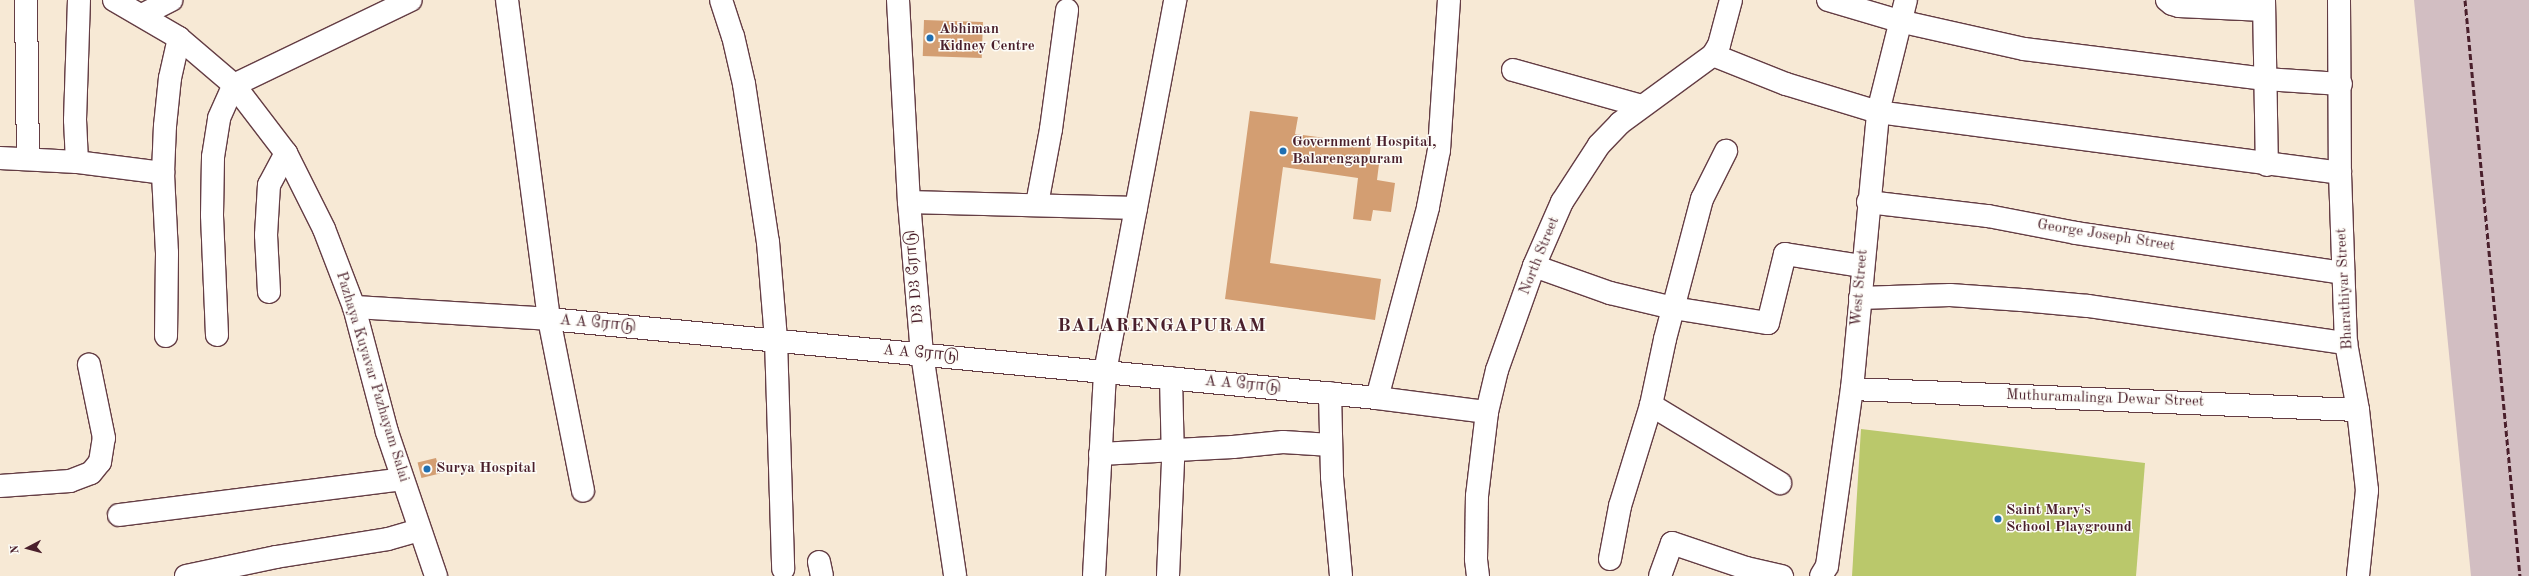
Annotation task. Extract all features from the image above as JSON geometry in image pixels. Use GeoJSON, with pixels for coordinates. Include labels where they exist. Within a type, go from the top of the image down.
{"type":"FeatureCollection","features":[{"type":"Feature","properties":{"kind":"street"},"geometry":{"type":"LineString","coordinates":[[26,0],[28,159]]}},
{"type":"Feature","properties":{"kind":"street"},"geometry":{"type":"LineString","coordinates":[[77,162],[75,120],[79,0]]}},
{"type":"Feature","properties":{"kind":"street"},"geometry":{"type":"LineString","coordinates":[[129,6],[171,0]]}},
{"type":"Feature","properties":{"kind":"street"},"geometry":{"type":"LineString","coordinates":[[217,335],[212,215],[213,157],[219,118],[234,85],[411,0]]}},
{"type":"Feature","properties":{"kind":"street"},"geometry":{"type":"LineString","coordinates":[[507,0],[549,319],[583,490]]}},
{"type":"Feature","properties":{"kind":"street"},"geometry":{"type":"LineString","coordinates":[[721,0],[733,36],[744,84],[768,242],[776,340],[783,569]]}},
{"type":"Feature","properties":{"kind":"street","name":"D3 D3 ரோடு"},"geometry":{"type":"LineString","coordinates":[[898,0],[909,202],[922,354],[955,576]]}},
{"type":"Feature","properties":{"kind":"street"},"geometry":{"type":"LineString","coordinates":[[1094,576],[1105,372],[1175,0]]}},
{"type":"Feature","properties":{"kind":"street"},"geometry":{"type":"LineString","coordinates":[[1377,398],[1428,207],[1439,150],[1449,0]]}},
{"type":"Feature","properties":{"kind":"street"},"geometry":{"type":"LineString","coordinates":[[1731,0],[1719,44],[1713,55],[1786,84],[1878,112],[2267,165],[2340,173]]}},
{"type":"Feature","properties":{"kind":"street"},"geometry":{"type":"LineString","coordinates":[[1828,0],[1899,21],[2024,49],[2265,79],[2341,84]]}},
{"type":"Feature","properties":{"kind":"street","name":"West Street"},"geometry":{"type":"LineString","coordinates":[[1821,576],[1827,566],[1852,389],[1868,202],[1878,112],[1899,21],[1906,0]]}},
{"type":"Feature","properties":{"kind":"street"},"geometry":{"type":"LineString","coordinates":[[2167,0],[2172,4],[2179,6],[2264,5],[2267,165]]}},
{"type":"Feature","properties":{"kind":"street","name":"Bharathiyar Street"},"geometry":{"type":"LineString","coordinates":[[2339,0],[2341,84],[2340,173],[2346,343],[2358,410],[2367,490],[2358,576]]}},
{"type":"Feature","properties":{"kind":"street","name":"Pazhaya Kuyavar Pazhayam Salai"},"geometry":{"type":"LineString","coordinates":[[129,6],[179,38],[234,85],[286,153],[324,229],[354,307],[402,479],[436,576]]}},
{"type":"Feature","properties":{"kind":"street"},"geometry":{"type":"LineString","coordinates":[[1037,204],[1051,129],[1067,10]]}},
{"type":"Feature","properties":{"kind":"street"},"geometry":{"type":"LineString","coordinates":[[166,336],[167,253],[163,173],[169,91],[179,38]]}},
{"type":"Feature","properties":{"kind":"street","name":"North Street"},"geometry":{"type":"LineString","coordinates":[[1478,576],[1476,558],[1477,496],[1486,412],[1497,370],[1534,266],[1562,202],[1600,145],[1642,106],[1713,55]]}},
{"type":"Feature","properties":{"kind":"street"},"geometry":{"type":"LineString","coordinates":[[1513,70],[1642,106]]}},
{"type":"Feature","properties":{"kind":"street"},"geometry":{"type":"LineString","coordinates":[[1610,559],[1620,506],[1651,404],[1702,199],[1726,151]]}},
{"type":"Feature","properties":{"kind":"street"},"geometry":{"type":"LineString","coordinates":[[269,292],[266,235],[269,185],[286,153]]}},
{"type":"Feature","properties":{"kind":"street"},"geometry":{"type":"LineString","coordinates":[[0,158],[77,162],[163,173]]}},
{"type":"Feature","properties":{"kind":"street"},"geometry":{"type":"LineString","coordinates":[[909,202],[1037,204],[1136,208]]}},
{"type":"Feature","properties":{"kind":"street","name":"George Joseph Street"},"geometry":{"type":"LineString","coordinates":[[1868,202],[1988,216],[2076,233],[2271,264],[2343,273]]}},
{"type":"Feature","properties":{"kind":"street"},"geometry":{"type":"LineString","coordinates":[[1534,266],[1610,293],[1674,308],[1768,323],[1785,254],[1862,266]]}},
{"type":"Feature","properties":{"kind":"street"},"geometry":{"type":"LineString","coordinates":[[1860,298],[1950,295],[2088,306],[2346,343]]}},
{"type":"Feature","properties":{"kind":"street","name":"A A ரோடு"},"geometry":{"type":"LineString","coordinates":[[354,307],[549,319],[776,340],[1330,393],[1486,412]]}},
{"type":"Feature","properties":{"kind":"street"},"geometry":{"type":"LineString","coordinates":[[0,486],[70,480],[91,473],[100,462],[104,438],[89,364]]}},
{"type":"Feature","properties":{"kind":"street"},"geometry":{"type":"LineString","coordinates":[[1168,576],[1173,450],[1171,378]]}},
{"type":"Feature","properties":{"kind":"street","name":"Muthuramalinga Dewar Street"},"geometry":{"type":"LineString","coordinates":[[1852,389],[2358,410]]}},
{"type":"Feature","properties":{"kind":"street"},"geometry":{"type":"LineString","coordinates":[[1330,393],[1331,445],[1341,576]]}},
{"type":"Feature","properties":{"kind":"street"},"geometry":{"type":"LineString","coordinates":[[1651,404],[1780,483]]}},
{"type":"Feature","properties":{"kind":"street"},"geometry":{"type":"LineString","coordinates":[[1100,454],[1233,447],[1283,442],[1331,445]]}},
{"type":"Feature","properties":{"kind":"street"},"geometry":{"type":"LineString","coordinates":[[119,515],[402,479]]}},
{"type":"Feature","properties":{"kind":"street"},"geometry":{"type":"LineString","coordinates":[[186,576],[249,570],[388,539],[419,530]]}},
{"type":"Feature","properties":{"kind":"street"},"geometry":{"type":"LineString","coordinates":[[1660,576],[1672,543],[1746,568],[1782,576]]}},
{"type":"Feature","properties":{"kind":"shaded area"},"geometry":{"type":"Polygon","coordinates":[[[2414,0],[2529,0],[2529,576],[2471,576],[2414,0]]]}},
{"type":"Feature","properties":{"kind":"green space","name":"Saint Mary's School Playground"},"geometry":{"type":"Polygon","coordinates":[[[1861,429],[2145,463],[2136,576],[1852,576],[1861,429]]]}},
{"type":"Feature","properties":{"kind":"building"},"geometry":{"type":"Polygon","coordinates":[[[924,20],[983,22],[982,58],[923,56],[924,20]]]}},
{"type":"Feature","properties":{"kind":"building"},"geometry":{"type":"Polygon","coordinates":[[[1250,111],[1298,117],[1295,134],[1371,144],[1369,162],[1379,164],[1377,180],[1395,183],[1391,212],[1373,210],[1371,221],[1353,219],[1358,178],[1283,167],[1270,263],[1381,279],[1375,320],[1225,299],[1250,111]]]}},
{"type":"Feature","properties":{"kind":"building"},"geometry":{"type":"Polygon","coordinates":[[[436,458],[440,474],[421,478],[418,463],[436,458]]]}},
{"type":"Feature","properties":{"kind":"railway"},"geometry":{"type":"LineString","coordinates":[[2465,0],[2520,576]]}},
{"type":"Feature","properties":{"kind":"place","name":"Abhiman Kidney Centre"},"geometry":{"type":"Point","coordinates":[930,38]}},
{"type":"Feature","properties":{"kind":"place","name":"Government Hospital, Balarengapuram"},"geometry":{"type":"Point","coordinates":[1283,151]}},
{"type":"Feature","properties":{"kind":"place","name":"Surya Hospital"},"geometry":{"type":"Point","coordinates":[427,469]}},
{"type":"Feature","properties":{"kind":"place","name":"Saint Mary's School Playground"},"geometry":{"type":"Point","coordinates":[1998,519]}},
{"type":"Feature","properties":{"kind":"district","name":"BALARENGAPURAM"},"geometry":{"type":"Point","coordinates":[1162,327]}}]}
